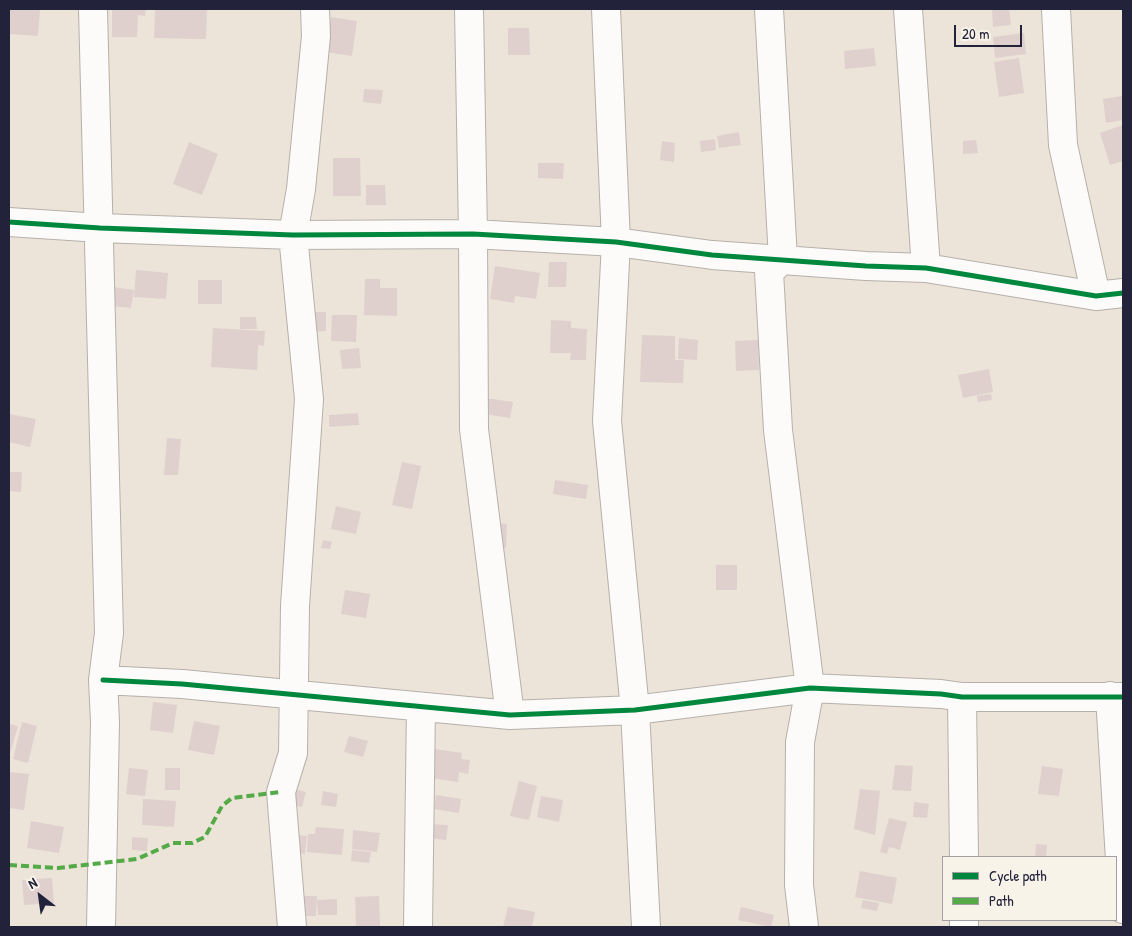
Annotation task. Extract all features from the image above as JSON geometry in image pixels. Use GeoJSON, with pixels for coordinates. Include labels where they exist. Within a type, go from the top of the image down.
{"type":"FeatureCollection","features":[{"type":"Feature","properties":{"kind":"street"},"geometry":{"type":"LineString","coordinates":[[93,9],[100,228],[108,633],[103,680],[105,722],[101,927]]}},
{"type":"Feature","properties":{"kind":"street"},"geometry":{"type":"LineString","coordinates":[[292,927],[281,792],[293,753],[295,606],[310,399],[293,235],[302,179],[316,36],[315,9]]}},
{"type":"Feature","properties":{"kind":"street"},"geometry":{"type":"LineString","coordinates":[[469,9],[474,430],[510,715]]}},
{"type":"Feature","properties":{"kind":"street"},"geometry":{"type":"LineString","coordinates":[[606,9],[616,242],[608,421],[635,710],[646,927]]}},
{"type":"Feature","properties":{"kind":"street"},"geometry":{"type":"LineString","coordinates":[[769,9],[783,259]]}},
{"type":"Feature","properties":{"kind":"street"},"geometry":{"type":"LineString","coordinates":[[908,9],[926,268]]}},
{"type":"Feature","properties":{"kind":"street"},"geometry":{"type":"LineString","coordinates":[[1056,9],[1063,145],[1096,296]]}},
{"type":"Feature","properties":{"kind":"street"},"geometry":{"type":"LineString","coordinates":[[9,222],[100,228],[293,235],[473,234],[616,242],[712,255],[866,266],[926,268],[1096,296],[1123,293]]}},
{"type":"Feature","properties":{"kind":"street"},"geometry":{"type":"LineString","coordinates":[[783,259],[769,272],[778,430],[810,688],[800,742],[799,885],[804,927]]}},
{"type":"Feature","properties":{"kind":"street"},"geometry":{"type":"LineString","coordinates":[[103,680],[182,684],[510,715],[635,710],[810,688],[962,696],[1117,696],[1123,909]]}},
{"type":"Feature","properties":{"kind":"street"},"geometry":{"type":"LineString","coordinates":[[962,696],[964,856]]}},
{"type":"Feature","properties":{"kind":"street"},"geometry":{"type":"LineString","coordinates":[[418,927],[421,707]]}},
{"type":"Feature","properties":{"kind":"building"},"geometry":{"type":"Polygon","coordinates":[[[9,9],[40,9],[38,36],[9,34],[9,9]]]}},
{"type":"Feature","properties":{"kind":"building"},"geometry":{"type":"Polygon","coordinates":[[[112,9],[146,9],[145,16],[138,15],[137,37],[112,37],[112,9]]]}},
{"type":"Feature","properties":{"kind":"building"},"geometry":{"type":"Polygon","coordinates":[[[155,9],[207,9],[206,39],[154,38],[155,9]]]}},
{"type":"Feature","properties":{"kind":"building"},"geometry":{"type":"Polygon","coordinates":[[[992,9],[1009,9],[1011,25],[993,27],[992,9]]]}},
{"type":"Feature","properties":{"kind":"building"},"geometry":{"type":"Polygon","coordinates":[[[331,17],[357,21],[352,56],[325,52],[331,17]]]}},
{"type":"Feature","properties":{"kind":"building"},"geometry":{"type":"Polygon","coordinates":[[[508,28],[529,28],[530,55],[508,55],[508,28]]]}},
{"type":"Feature","properties":{"kind":"building"},"geometry":{"type":"Polygon","coordinates":[[[1024,33],[1026,54],[995,58],[993,37],[1024,33]]]}},
{"type":"Feature","properties":{"kind":"building"},"geometry":{"type":"Polygon","coordinates":[[[874,48],[876,66],[845,69],[844,51],[874,48]]]}},
{"type":"Feature","properties":{"kind":"building"},"geometry":{"type":"Polygon","coordinates":[[[1019,58],[1024,93],[999,97],[994,62],[1019,58]]]}},
{"type":"Feature","properties":{"kind":"building"},"geometry":{"type":"Polygon","coordinates":[[[364,89],[383,90],[381,104],[363,102],[364,89]]]}},
{"type":"Feature","properties":{"kind":"building"},"geometry":{"type":"Polygon","coordinates":[[[1122,96],[1123,120],[1106,123],[1103,99],[1122,96]]]}},
{"type":"Feature","properties":{"kind":"building"},"geometry":{"type":"Polygon","coordinates":[[[1123,125],[1123,161],[1110,165],[1100,133],[1123,125]]]}},
{"type":"Feature","properties":{"kind":"building"},"geometry":{"type":"Polygon","coordinates":[[[739,132],[741,145],[719,148],[717,136],[739,132]]]}},
{"type":"Feature","properties":{"kind":"building"},"geometry":{"type":"Polygon","coordinates":[[[715,139],[716,150],[701,152],[700,141],[715,139]]]}},
{"type":"Feature","properties":{"kind":"building"},"geometry":{"type":"Polygon","coordinates":[[[976,140],[978,153],[963,154],[963,141],[976,140]]]}},
{"type":"Feature","properties":{"kind":"building"},"geometry":{"type":"Polygon","coordinates":[[[662,141],[675,143],[674,162],[660,160],[662,141]]]}},
{"type":"Feature","properties":{"kind":"building"},"geometry":{"type":"Polygon","coordinates":[[[189,142],[218,154],[202,195],[173,184],[189,142]]]}},
{"type":"Feature","properties":{"kind":"building"},"geometry":{"type":"Polygon","coordinates":[[[333,158],[360,158],[361,196],[333,196],[333,158]]]}},
{"type":"Feature","properties":{"kind":"building"},"geometry":{"type":"Polygon","coordinates":[[[538,163],[564,163],[563,179],[538,178],[538,163]]]}},
{"type":"Feature","properties":{"kind":"building"},"geometry":{"type":"Polygon","coordinates":[[[366,185],[385,185],[386,205],[366,205],[366,185]]]}},
{"type":"Feature","properties":{"kind":"building"},"geometry":{"type":"Polygon","coordinates":[[[549,262],[567,262],[566,287],[548,287],[549,262]]]}},
{"type":"Feature","properties":{"kind":"building"},"geometry":{"type":"Polygon","coordinates":[[[495,266],[540,273],[536,299],[515,296],[514,303],[490,299],[495,266]]]}},
{"type":"Feature","properties":{"kind":"building"},"geometry":{"type":"Polygon","coordinates":[[[136,270],[168,273],[166,299],[134,297],[136,270]]]}},
{"type":"Feature","properties":{"kind":"building"},"geometry":{"type":"Polygon","coordinates":[[[365,279],[380,279],[380,288],[397,288],[397,316],[364,315],[365,279]]]}},
{"type":"Feature","properties":{"kind":"building"},"geometry":{"type":"Polygon","coordinates":[[[198,280],[222,280],[222,304],[198,304],[198,280]]]}},
{"type":"Feature","properties":{"kind":"building"},"geometry":{"type":"Polygon","coordinates":[[[113,287],[134,290],[131,308],[111,306],[113,287]]]}},
{"type":"Feature","properties":{"kind":"building"},"geometry":{"type":"Polygon","coordinates":[[[309,312],[326,312],[326,331],[309,332],[309,312]]]}},
{"type":"Feature","properties":{"kind":"building"},"geometry":{"type":"Polygon","coordinates":[[[332,315],[357,315],[356,342],[331,341],[332,315]]]}},
{"type":"Feature","properties":{"kind":"building"},"geometry":{"type":"Polygon","coordinates":[[[240,317],[256,317],[257,329],[240,329],[240,317]]]}},
{"type":"Feature","properties":{"kind":"building"},"geometry":{"type":"Polygon","coordinates":[[[551,320],[571,321],[571,328],[587,329],[586,360],[570,360],[571,353],[550,353],[551,320]]]}},
{"type":"Feature","properties":{"kind":"building"},"geometry":{"type":"Polygon","coordinates":[[[213,328],[265,331],[264,346],[258,345],[257,370],[211,367],[213,328]]]}},
{"type":"Feature","properties":{"kind":"building"},"geometry":{"type":"Polygon","coordinates":[[[642,335],[675,336],[675,360],[684,360],[683,383],[640,382],[642,335]]]}},
{"type":"Feature","properties":{"kind":"building"},"geometry":{"type":"Polygon","coordinates":[[[679,338],[698,340],[697,360],[678,359],[679,338]]]}},
{"type":"Feature","properties":{"kind":"building"},"geometry":{"type":"Polygon","coordinates":[[[758,340],[759,370],[736,371],[735,341],[758,340]]]}},
{"type":"Feature","properties":{"kind":"building"},"geometry":{"type":"Polygon","coordinates":[[[359,348],[361,368],[342,369],[340,350],[359,348]]]}},
{"type":"Feature","properties":{"kind":"building"},"geometry":{"type":"Polygon","coordinates":[[[989,369],[993,392],[963,398],[958,375],[989,369]]]}},
{"type":"Feature","properties":{"kind":"building"},"geometry":{"type":"Polygon","coordinates":[[[991,394],[992,400],[978,402],[977,396],[991,394]]]}},
{"type":"Feature","properties":{"kind":"building"},"geometry":{"type":"Polygon","coordinates":[[[486,398],[513,402],[510,418],[484,414],[486,398]]]}},
{"type":"Feature","properties":{"kind":"building"},"geometry":{"type":"Polygon","coordinates":[[[358,413],[359,425],[329,427],[329,415],[358,413]]]}},
{"type":"Feature","properties":{"kind":"building"},"geometry":{"type":"Polygon","coordinates":[[[9,414],[36,419],[30,447],[9,442],[9,414]]]}},
{"type":"Feature","properties":{"kind":"building"},"geometry":{"type":"Polygon","coordinates":[[[167,438],[181,439],[178,475],[164,475],[167,438]]]}},
{"type":"Feature","properties":{"kind":"building"},"geometry":{"type":"Polygon","coordinates":[[[402,462],[421,466],[412,509],[392,505],[402,462]]]}},
{"type":"Feature","properties":{"kind":"building"},"geometry":{"type":"Polygon","coordinates":[[[10,472],[22,472],[21,492],[9,491],[10,472]]]}},
{"type":"Feature","properties":{"kind":"building"},"geometry":{"type":"Polygon","coordinates":[[[555,480],[588,485],[586,499],[553,494],[555,480]]]}},
{"type":"Feature","properties":{"kind":"building"},"geometry":{"type":"Polygon","coordinates":[[[336,506],[361,512],[356,534],[331,529],[336,506]]]}},
{"type":"Feature","properties":{"kind":"building"},"geometry":{"type":"Polygon","coordinates":[[[489,523],[507,524],[506,548],[488,547],[489,523]]]}},
{"type":"Feature","properties":{"kind":"building"},"geometry":{"type":"Polygon","coordinates":[[[323,540],[332,542],[330,549],[321,548],[323,540]]]}},
{"type":"Feature","properties":{"kind":"building"},"geometry":{"type":"Polygon","coordinates":[[[716,565],[737,565],[737,590],[716,590],[716,565]]]}},
{"type":"Feature","properties":{"kind":"building"},"geometry":{"type":"Polygon","coordinates":[[[345,590],[370,594],[366,618],[341,614],[345,590]]]}},
{"type":"Feature","properties":{"kind":"building"},"geometry":{"type":"Polygon","coordinates":[[[153,702],[177,705],[173,733],[150,730],[153,702]]]}},
{"type":"Feature","properties":{"kind":"building"},"geometry":{"type":"Polygon","coordinates":[[[194,721],[220,726],[214,755],[188,750],[194,721]]]}},
{"type":"Feature","properties":{"kind":"building"},"geometry":{"type":"Polygon","coordinates":[[[22,722],[37,726],[28,763],[13,759],[22,722]]]}},
{"type":"Feature","properties":{"kind":"building"},"geometry":{"type":"Polygon","coordinates":[[[9,724],[18,726],[9,757],[9,724]]]}},
{"type":"Feature","properties":{"kind":"building"},"geometry":{"type":"Polygon","coordinates":[[[349,736],[368,741],[363,757],[344,752],[349,736]]]}},
{"type":"Feature","properties":{"kind":"building"},"geometry":{"type":"Polygon","coordinates":[[[420,747],[462,753],[461,759],[470,760],[468,774],[459,772],[458,782],[424,777],[420,747]]]}},
{"type":"Feature","properties":{"kind":"building"},"geometry":{"type":"Polygon","coordinates":[[[895,765],[913,766],[911,791],[892,790],[895,765]]]}},
{"type":"Feature","properties":{"kind":"building"},"geometry":{"type":"Polygon","coordinates":[[[1042,766],[1063,769],[1059,796],[1038,794],[1042,766]]]}},
{"type":"Feature","properties":{"kind":"building"},"geometry":{"type":"Polygon","coordinates":[[[129,768],[148,770],[145,796],[126,794],[129,768]]]}},
{"type":"Feature","properties":{"kind":"building"},"geometry":{"type":"Polygon","coordinates":[[[165,768],[180,768],[180,790],[165,790],[165,768]]]}},
{"type":"Feature","properties":{"kind":"building"},"geometry":{"type":"Polygon","coordinates":[[[9,772],[29,774],[24,810],[9,808],[9,772]]]}},
{"type":"Feature","properties":{"kind":"building"},"geometry":{"type":"Polygon","coordinates":[[[519,781],[537,786],[529,820],[510,816],[519,781]]]}},
{"type":"Feature","properties":{"kind":"building"},"geometry":{"type":"Polygon","coordinates":[[[293,789],[306,792],[302,807],[289,804],[293,789]]]}},
{"type":"Feature","properties":{"kind":"building"},"geometry":{"type":"Polygon","coordinates":[[[860,789],[880,791],[875,835],[854,829],[860,789]]]}},
{"type":"Feature","properties":{"kind":"building"},"geometry":{"type":"Polygon","coordinates":[[[323,791],[338,794],[336,807],[321,805],[323,791]]]}},
{"type":"Feature","properties":{"kind":"building"},"geometry":{"type":"Polygon","coordinates":[[[436,795],[461,799],[459,813],[434,809],[436,795]]]}},
{"type":"Feature","properties":{"kind":"building"},"geometry":{"type":"Polygon","coordinates":[[[541,796],[563,800],[559,822],[537,817],[541,796]]]}},
{"type":"Feature","properties":{"kind":"building"},"geometry":{"type":"Polygon","coordinates":[[[143,799],[176,801],[174,827],[142,825],[143,799]]]}},
{"type":"Feature","properties":{"kind":"building"},"geometry":{"type":"Polygon","coordinates":[[[914,802],[929,804],[927,818],[913,817],[914,802]]]}},
{"type":"Feature","properties":{"kind":"building"},"geometry":{"type":"Polygon","coordinates":[[[889,818],[907,822],[900,850],[889,847],[887,854],[880,852],[889,818]]]}},
{"type":"Feature","properties":{"kind":"building"},"geometry":{"type":"Polygon","coordinates":[[[31,821],[64,827],[59,853],[27,848],[31,821]]]}},
{"type":"Feature","properties":{"kind":"building"},"geometry":{"type":"Polygon","coordinates":[[[430,824],[448,825],[446,840],[428,838],[430,824]]]}},
{"type":"Feature","properties":{"kind":"building"},"geometry":{"type":"Polygon","coordinates":[[[316,827],[344,829],[342,855],[307,852],[308,834],[315,834],[316,827]]]}},
{"type":"Feature","properties":{"kind":"building"},"geometry":{"type":"Polygon","coordinates":[[[353,830],[380,833],[377,852],[352,849],[353,830]]]}},
{"type":"Feature","properties":{"kind":"building"},"geometry":{"type":"Polygon","coordinates":[[[290,834],[307,836],[305,854],[288,851],[290,834]]]}},
{"type":"Feature","properties":{"kind":"building"},"geometry":{"type":"Polygon","coordinates":[[[132,837],[148,838],[147,851],[132,850],[132,837]]]}},
{"type":"Feature","properties":{"kind":"building"},"geometry":{"type":"Polygon","coordinates":[[[1036,844],[1047,845],[1046,856],[1035,856],[1036,844]]]}},
{"type":"Feature","properties":{"kind":"building"},"geometry":{"type":"Polygon","coordinates":[[[352,850],[371,852],[369,863],[351,861],[352,850]]]}},
{"type":"Feature","properties":{"kind":"building"},"geometry":{"type":"Polygon","coordinates":[[[860,871],[897,878],[892,904],[855,897],[860,871]]]}},
{"type":"Feature","properties":{"kind":"building"},"geometry":{"type":"Polygon","coordinates":[[[52,878],[54,903],[24,905],[22,880],[52,878]]]}},
{"type":"Feature","properties":{"kind":"building"},"geometry":{"type":"Polygon","coordinates":[[[293,896],[317,896],[316,916],[292,916],[293,896]]]}},
{"type":"Feature","properties":{"kind":"building"},"geometry":{"type":"Polygon","coordinates":[[[379,896],[380,927],[356,927],[355,897],[379,896]]]}},
{"type":"Feature","properties":{"kind":"building"},"geometry":{"type":"Polygon","coordinates":[[[337,899],[337,915],[318,915],[317,900],[337,899]]]}},
{"type":"Feature","properties":{"kind":"building"},"geometry":{"type":"Polygon","coordinates":[[[863,900],[879,903],[877,911],[861,908],[863,900]]]}},
{"type":"Feature","properties":{"kind":"building"},"geometry":{"type":"Polygon","coordinates":[[[508,907],[535,912],[532,927],[503,927],[508,907]]]}},
{"type":"Feature","properties":{"kind":"building"},"geometry":{"type":"Polygon","coordinates":[[[741,907],[774,915],[771,927],[738,920],[741,907]]]}},
{"type":"Feature","properties":{"kind":"marked path"},"geometry":{"type":"LineString","coordinates":[[9,865],[58,868],[137,859],[173,843],[192,843],[205,837],[222,806],[232,798],[281,792]]}},
{"type":"Feature","properties":{"kind":"cycle path"},"geometry":{"type":"LineString","coordinates":[[9,222],[100,228],[293,235],[473,234],[616,242],[712,255],[866,266],[926,268],[1096,296],[1123,293]]}},
{"type":"Feature","properties":{"kind":"cycle path"},"geometry":{"type":"LineString","coordinates":[[103,680],[182,684],[510,715],[635,710],[810,688],[941,694],[962,697],[1123,697]]}}]}
